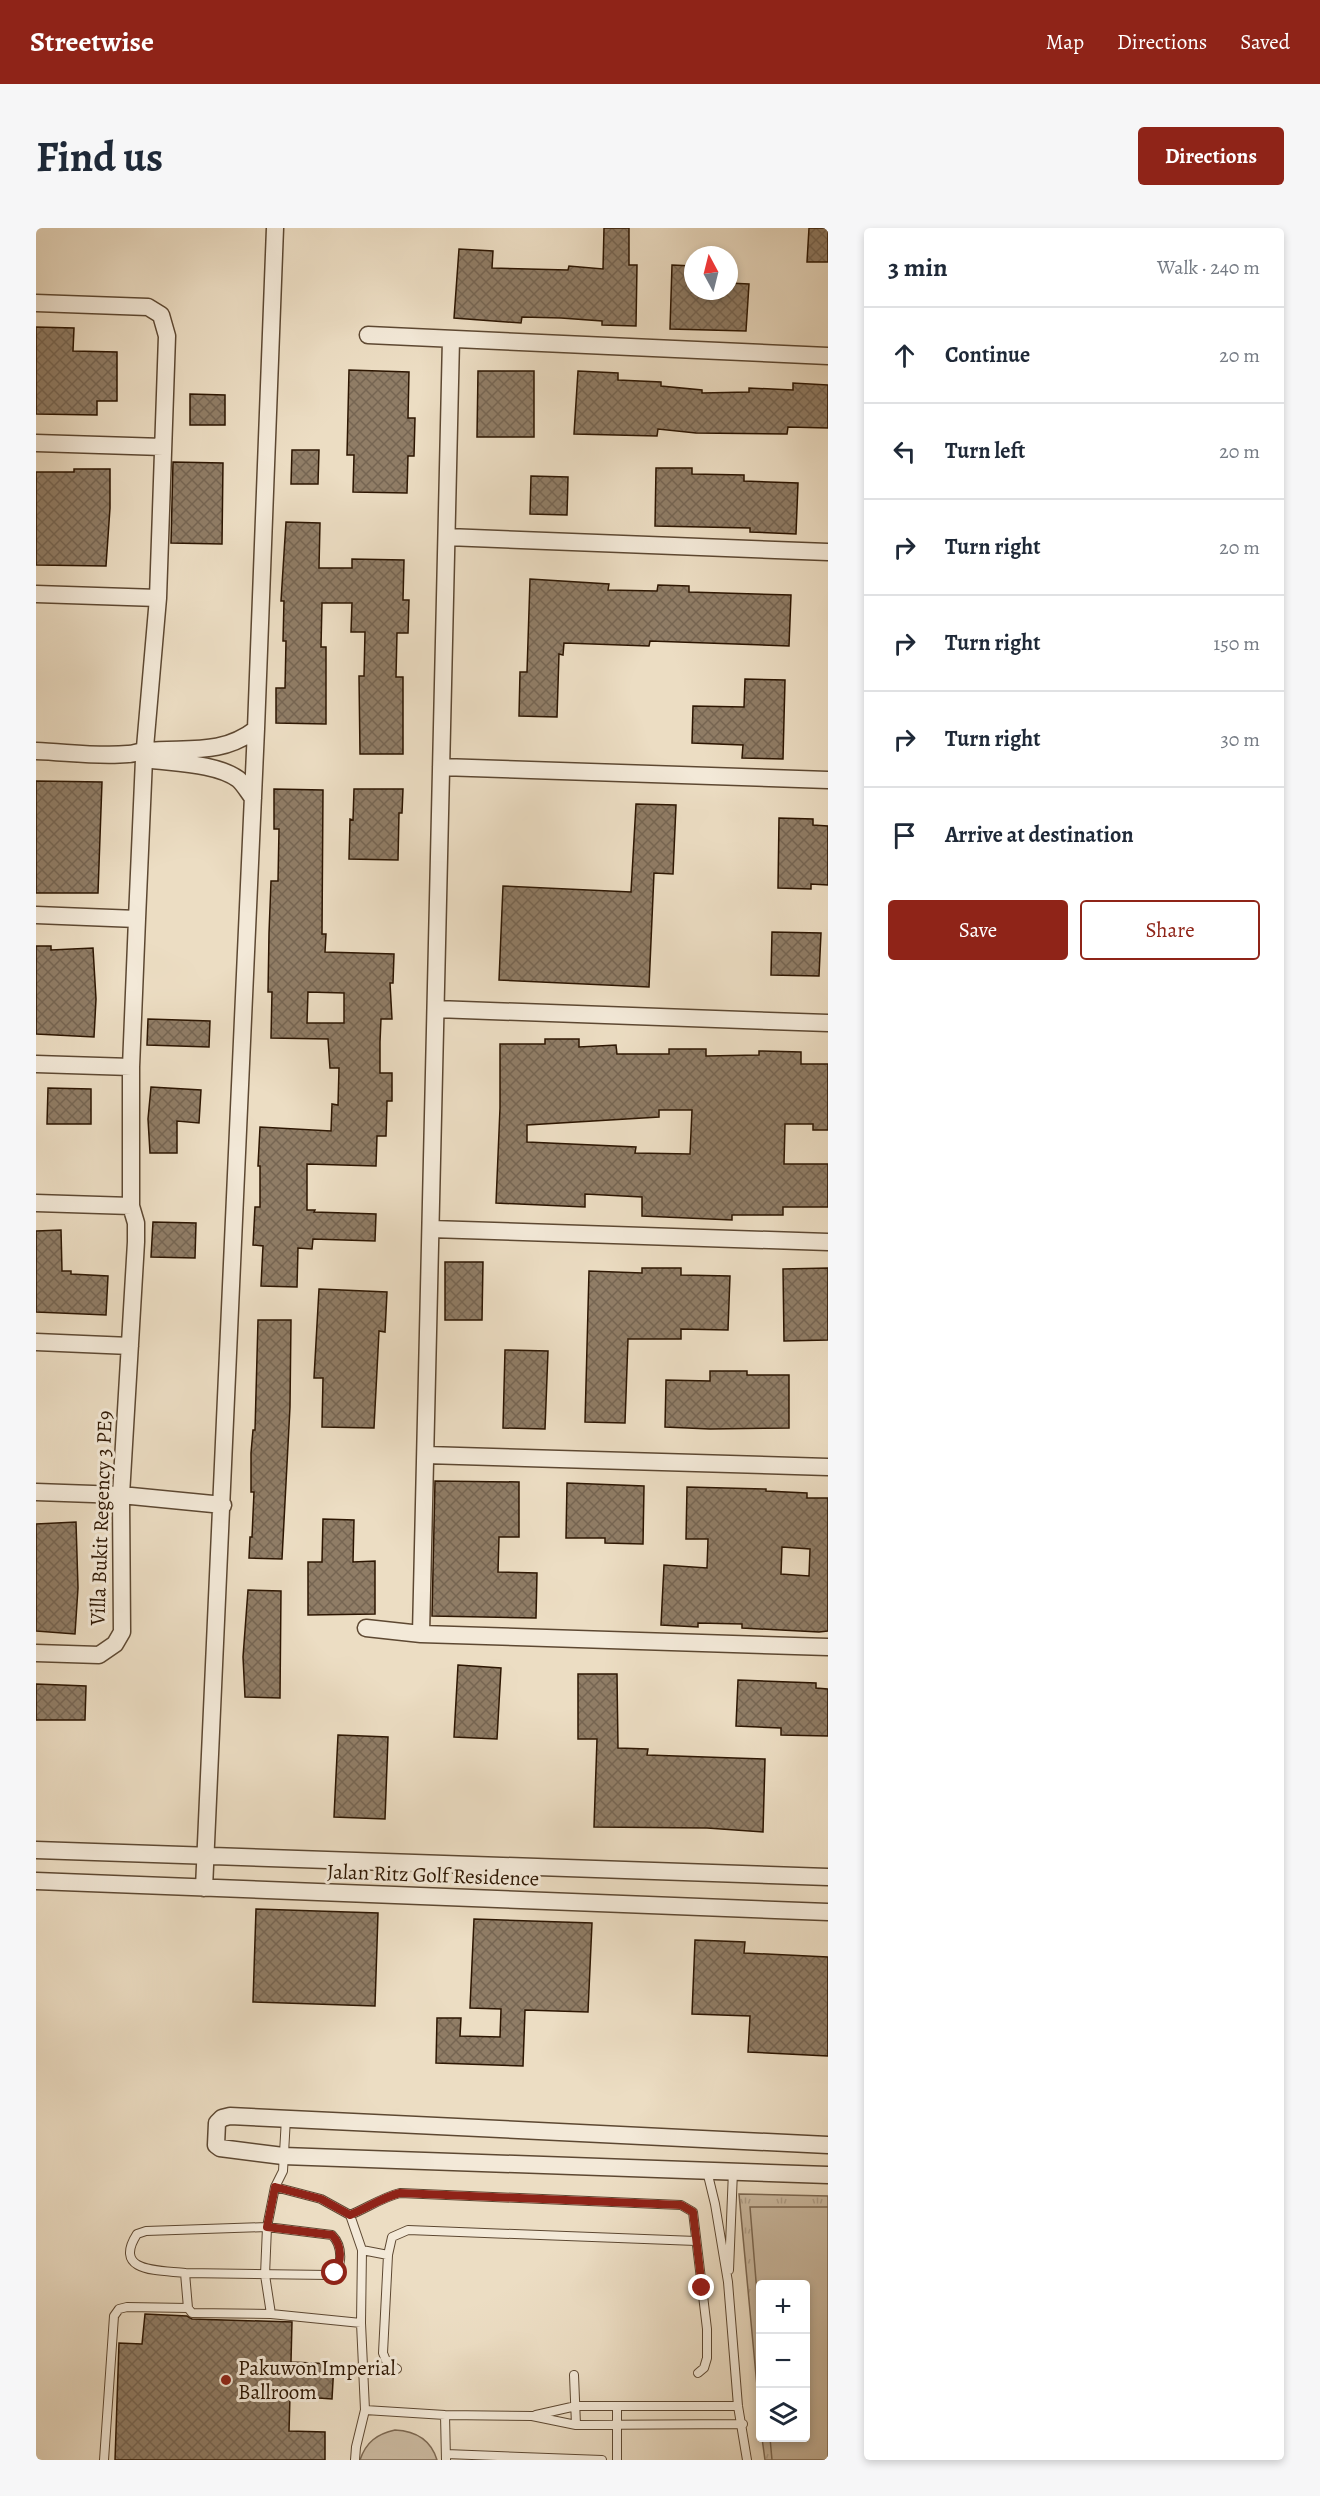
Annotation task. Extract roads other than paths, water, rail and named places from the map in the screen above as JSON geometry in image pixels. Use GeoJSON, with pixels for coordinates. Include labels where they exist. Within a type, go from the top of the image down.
{"type":"FeatureCollection","features":[{"type":"Feature","properties":{"kind":"street"},"geometry":{"type":"LineString","coordinates":[[204,1888],[223,1505],[275,228]]}},
{"type":"Feature","properties":{"kind":"street","name":"Villa Bukit Regency 3 PE9"},"geometry":{"type":"LineString","coordinates":[[36,303],[148,307],[161,315],[167,336],[158,598],[145,755],[131,1067],[131,1206],[136,1223],[136,1242],[121,1495],[122,1632],[115,1644],[99,1655],[36,1653]]}},
{"type":"Feature","properties":{"kind":"street"},"geometry":{"type":"LineString","coordinates":[[368,335],[828,356]]}},
{"type":"Feature","properties":{"kind":"street"},"geometry":{"type":"LineString","coordinates":[[422,1634],[451,339]]}},
{"type":"Feature","properties":{"kind":"street"},"geometry":{"type":"LineString","coordinates":[[36,442],[164,447]]}},
{"type":"Feature","properties":{"kind":"street"},"geometry":{"type":"LineString","coordinates":[[447,537],[828,552]]}},
{"type":"Feature","properties":{"kind":"street"},"geometry":{"type":"LineString","coordinates":[[36,594],[158,598]]}},
{"type":"Feature","properties":{"kind":"street"},"geometry":{"type":"LineString","coordinates":[[145,755],[226,746],[242,740],[256,729]]}},
{"type":"Feature","properties":{"kind":"street"},"geometry":{"type":"LineString","coordinates":[[36,751],[145,755],[196,766],[231,775],[241,781],[253,798]]}},
{"type":"Feature","properties":{"kind":"street"},"geometry":{"type":"LineString","coordinates":[[441,766],[828,780]]}},
{"type":"Feature","properties":{"kind":"street"},"geometry":{"type":"LineString","coordinates":[[36,915],[137,919]]}},
{"type":"Feature","properties":{"kind":"street"},"geometry":{"type":"LineString","coordinates":[[436,1009],[828,1023]]}},
{"type":"Feature","properties":{"kind":"street"},"geometry":{"type":"LineString","coordinates":[[36,1064],[131,1067]]}},
{"type":"Feature","properties":{"kind":"street"},"geometry":{"type":"LineString","coordinates":[[36,1203],[131,1206]]}},
{"type":"Feature","properties":{"kind":"street"},"geometry":{"type":"LineString","coordinates":[[431,1229],[828,1242]]}},
{"type":"Feature","properties":{"kind":"street"},"geometry":{"type":"LineString","coordinates":[[36,1342],[130,1346]]}},
{"type":"Feature","properties":{"kind":"street"},"geometry":{"type":"LineString","coordinates":[[426,1455],[828,1467]]}},
{"type":"Feature","properties":{"kind":"street"},"geometry":{"type":"LineString","coordinates":[[36,1492],[121,1495],[223,1505]]}},
{"type":"Feature","properties":{"kind":"street"},"geometry":{"type":"LineString","coordinates":[[366,1628],[422,1634],[828,1647]]}},
{"type":"Feature","properties":{"kind":"street","name":"Jalan Ritz Golf Residence"},"geometry":{"type":"LineString","coordinates":[[36,1850],[205,1858],[828,1877]]}},
{"type":"Feature","properties":{"kind":"street","name":"Jalan Ritz Golf Residence"},"geometry":{"type":"LineString","coordinates":[[36,1881],[828,1912]]}},
{"type":"Feature","properties":{"kind":"street"},"geometry":{"type":"LineString","coordinates":[[828,2145],[230,2116],[222,2118],[217,2123],[216,2145],[220,2148],[283,2156],[828,2175]]}},
{"type":"Feature","properties":{"kind":"lane"},"geometry":{"type":"LineString","coordinates":[[271,2314],[265,2275],[267,2227],[275,2187],[283,2170],[286,2118]]}},
{"type":"Feature","properties":{"kind":"lane"},"geometry":{"type":"LineString","coordinates":[[707,2171],[728,2282],[738,2406],[743,2424],[747,2460]]}},
{"type":"Feature","properties":{"kind":"lane"},"geometry":{"type":"LineString","coordinates":[[728,2282],[733,2171]]}},
{"type":"Feature","properties":{"kind":"lane"},"geometry":{"type":"LineString","coordinates":[[275,2187],[321,2199],[350,2215],[362,2250],[361,2323],[365,2410],[356,2447],[356,2460]]}},
{"type":"Feature","properties":{"kind":"lane"},"geometry":{"type":"LineString","coordinates":[[350,2215],[388,2196],[400,2193],[681,2205],[693,2212],[707,2339],[707,2358],[704,2368],[698,2373]]}},
{"type":"Feature","properties":{"kind":"lane"},"geometry":{"type":"LineString","coordinates":[[267,2227],[332,2235],[338,2241],[340,2256],[338,2268],[335,2273],[329,2275],[185,2273],[135,2265],[131,2260],[132,2242],[137,2234],[146,2231],[267,2227]]}},
{"type":"Feature","properties":{"kind":"lane"},"geometry":{"type":"LineString","coordinates":[[397,2368],[387,2363],[383,2353],[388,2255],[392,2237],[408,2230],[696,2241]]}},
{"type":"Feature","properties":{"kind":"lane"},"geometry":{"type":"LineString","coordinates":[[362,2250],[388,2255]]}},
{"type":"Feature","properties":{"kind":"lane"},"geometry":{"type":"LineString","coordinates":[[185,2273],[188,2308],[192,2313],[271,2314],[361,2323]]}},
{"type":"Feature","properties":{"kind":"lane"},"geometry":{"type":"LineString","coordinates":[[104,2460],[114,2316],[119,2310],[127,2307],[188,2308]]}},
{"type":"Feature","properties":{"kind":"lane"},"geometry":{"type":"LineString","coordinates":[[574,2375],[576,2425]]}},
{"type":"Feature","properties":{"kind":"lane"},"geometry":{"type":"LineString","coordinates":[[532,2416],[576,2406],[738,2406]]}},
{"type":"Feature","properties":{"kind":"lane"},"geometry":{"type":"LineString","coordinates":[[616,2406],[617,2460]]}},
{"type":"Feature","properties":{"kind":"lane"},"geometry":{"type":"LineString","coordinates":[[365,2410],[445,2415],[532,2416],[576,2425],[743,2424]]}},
{"type":"Feature","properties":{"kind":"lane"},"geometry":{"type":"LineString","coordinates":[[445,2415],[446,2457],[602,2460]]}},
{"type":"Feature","properties":{"kind":"place","name":"Pakuwon Imperial Ballroom"},"geometry":{"type":"Point","coordinates":[226,2380]}}]}
